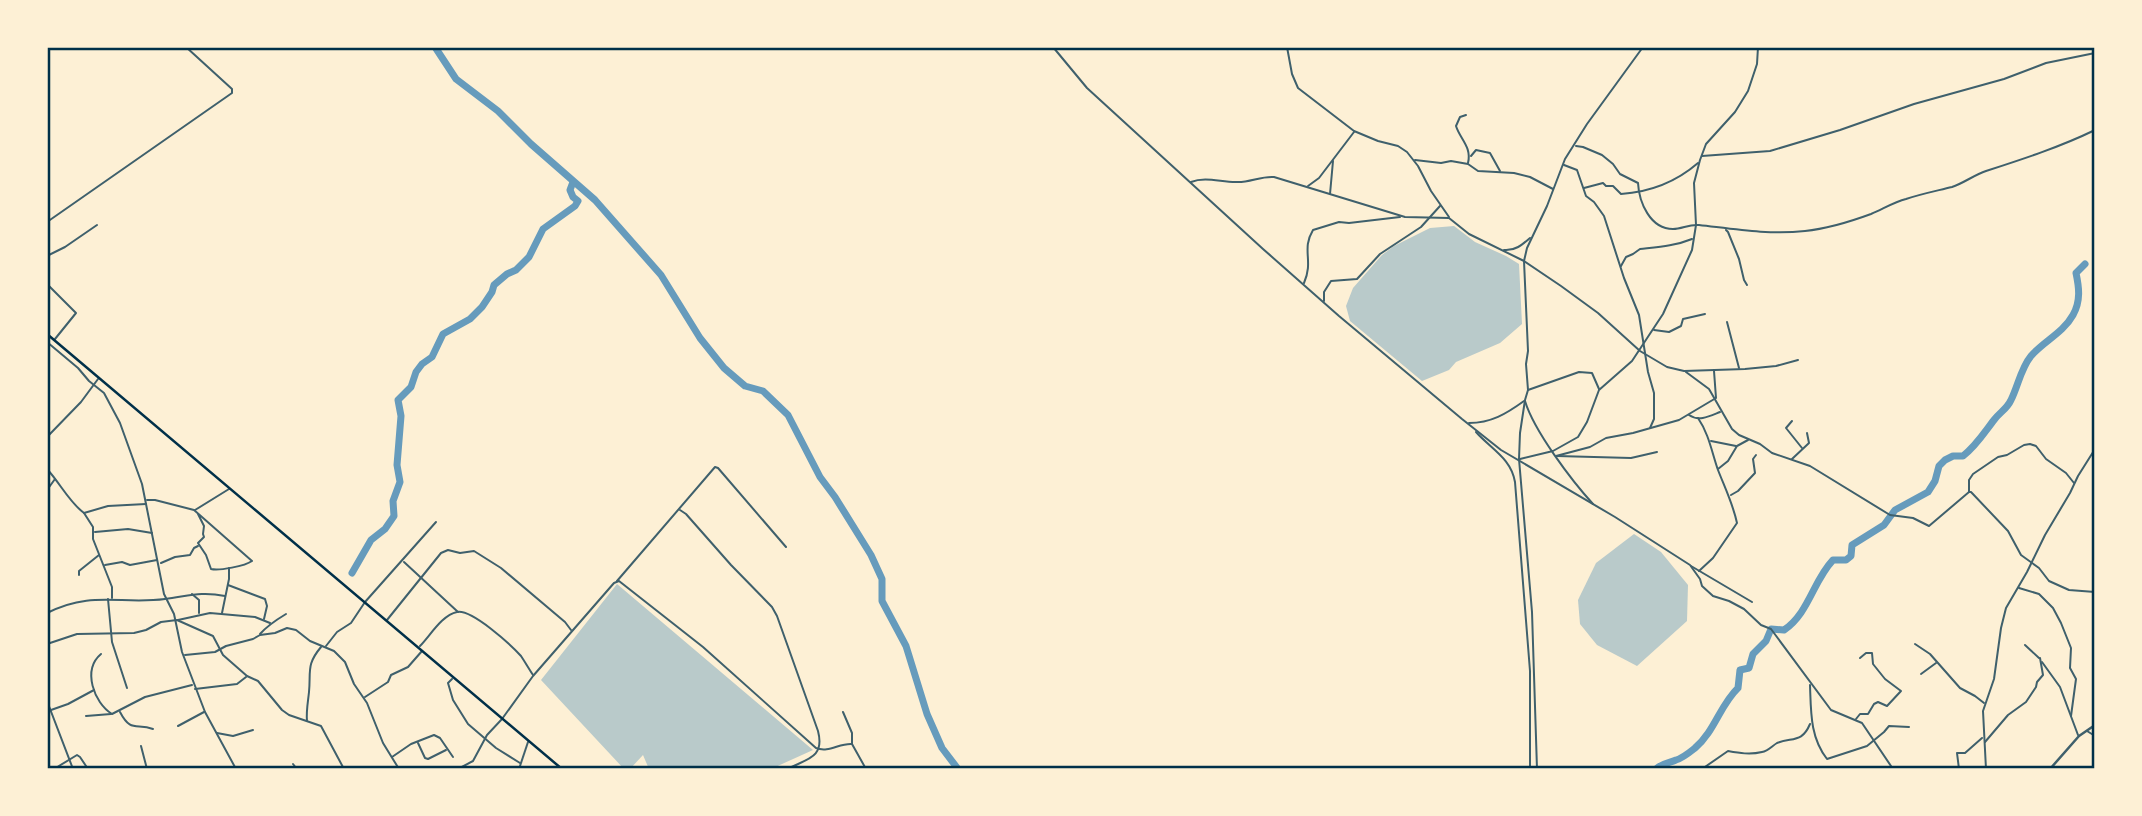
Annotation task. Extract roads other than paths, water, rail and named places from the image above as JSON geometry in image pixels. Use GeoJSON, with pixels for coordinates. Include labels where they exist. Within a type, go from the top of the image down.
{"type":"FeatureCollection","features":[{"type":"Feature","properties":{"kind":"main road"},"geometry":{"type":"LineString","coordinates":[[47,334],[562,769]]}},
{"type":"Feature","properties":{"kind":"street"},"geometry":{"type":"LineString","coordinates":[[47,222],[232,93],[232,89],[186,47]]}},
{"type":"Feature","properties":{"kind":"street"},"geometry":{"type":"LineString","coordinates":[[1053,47],[1087,88],[1303,285],[1472,428],[1501,450],[1752,602]]}},
{"type":"Feature","properties":{"kind":"street"},"geometry":{"type":"LineString","coordinates":[[1287,47],[1292,74],[1298,88],[1354,131],[1398,146],[1407,152],[1449,218],[1469,234],[1524,261],[1598,313],[1644,355],[1667,367],[1684,371],[1776,366],[1798,360]]}},
{"type":"Feature","properties":{"kind":"street"},"geometry":{"type":"LineString","coordinates":[[1537,769],[1532,612],[1519,460],[1520,433],[1528,390],[1524,261],[1532,235],[1548,206],[1562,165],[1643,47]]}},
{"type":"Feature","properties":{"kind":"street"},"geometry":{"type":"LineString","coordinates":[[1519,460],[1553,452],[1578,437],[1599,390],[1625,369],[1653,330],[1692,250],[1696,225],[1694,183],[1706,144],[1735,112],[1748,90],[1757,64],[1758,47]]}},
{"type":"Feature","properties":{"kind":"street"},"geometry":{"type":"LineString","coordinates":[[1702,156],[1770,151],[1914,104],[2004,79],[2046,63],[2095,53]]}},
{"type":"Feature","properties":{"kind":"street"},"geometry":{"type":"LineString","coordinates":[[1466,115],[1461,117],[1456,126],[1467,146],[1470,159]]}},
{"type":"Feature","properties":{"kind":"street"},"geometry":{"type":"LineString","coordinates":[[1573,146],[1602,155],[1620,174],[1637,183],[1646,211],[1653,222],[1673,229],[1696,225],[1796,232],[1840,224],[1904,199],[1953,186],[1985,172],[2054,149],[2095,130]]}},
{"type":"Feature","properties":{"kind":"street"},"geometry":{"type":"LineString","coordinates":[[1307,186],[1319,178],[1354,131]]}},
{"type":"Feature","properties":{"kind":"street"},"geometry":{"type":"LineString","coordinates":[[1468,164],[1476,150],[1490,153],[1500,172]]}},
{"type":"Feature","properties":{"kind":"street"},"geometry":{"type":"LineString","coordinates":[[1330,195],[1335,164],[1332,160]]}},
{"type":"Feature","properties":{"kind":"street"},"geometry":{"type":"LineString","coordinates":[[1414,160],[1468,164],[1478,171],[1530,177],[1554,189]]}},
{"type":"Feature","properties":{"kind":"street"},"geometry":{"type":"LineString","coordinates":[[1584,188],[1603,183],[1613,186],[1621,194],[1640,193],[1681,177],[1699,163]]}},
{"type":"Feature","properties":{"kind":"street"},"geometry":{"type":"LineString","coordinates":[[1562,165],[1577,170],[1586,195],[1602,211],[1639,315],[1644,355],[1654,393],[1654,419],[1650,428]]}},
{"type":"Feature","properties":{"kind":"street"},"geometry":{"type":"LineString","coordinates":[[1191,182],[1237,182],[1268,176],[1405,217]]}},
{"type":"Feature","properties":{"kind":"street"},"geometry":{"type":"LineString","coordinates":[[1323,302],[1324,292],[1331,281],[1357,279],[1391,245],[1421,228],[1440,206]]}},
{"type":"Feature","properties":{"kind":"street"},"geometry":{"type":"LineString","coordinates":[[1303,285],[1310,264],[1307,241],[1313,230],[1339,222],[1405,217],[1449,218]]}},
{"type":"Feature","properties":{"kind":"street"},"geometry":{"type":"LineString","coordinates":[[47,256],[97,225]]}},
{"type":"Feature","properties":{"kind":"street"},"geometry":{"type":"LineString","coordinates":[[1725,229],[1740,259],[1747,285]]}},
{"type":"Feature","properties":{"kind":"street"},"geometry":{"type":"LineString","coordinates":[[1503,250],[1510,251],[1521,246],[1532,235]]}},
{"type":"Feature","properties":{"kind":"street"},"geometry":{"type":"LineString","coordinates":[[1621,267],[1626,257],[1640,249],[1675,245],[1693,238]]}},
{"type":"Feature","properties":{"kind":"street"},"geometry":{"type":"LineString","coordinates":[[47,284],[76,313],[55,340]]}},
{"type":"Feature","properties":{"kind":"street"},"geometry":{"type":"LineString","coordinates":[[1653,330],[1669,332],[1681,326],[1683,319],[1705,314]]}},
{"type":"Feature","properties":{"kind":"street"},"geometry":{"type":"LineString","coordinates":[[1727,322],[1740,369]]}},
{"type":"Feature","properties":{"kind":"street"},"geometry":{"type":"LineString","coordinates":[[47,342],[106,396],[120,423],[135,459],[166,599],[177,620],[183,655],[193,685],[236,769]]}},
{"type":"Feature","properties":{"kind":"street"},"geometry":{"type":"LineString","coordinates":[[1714,370],[1716,398]]}},
{"type":"Feature","properties":{"kind":"street"},"geometry":{"type":"LineString","coordinates":[[1528,390],[1583,371],[1592,373],[1599,390]]}},
{"type":"Feature","properties":{"kind":"street"},"geometry":{"type":"LineString","coordinates":[[1684,371],[1709,389],[1732,429],[1772,453],[1818,471],[1859,498],[1890,514],[1913,517],[1929,526],[1969,492],[1969,480],[1973,474],[1998,457],[2007,456],[2024,445],[2036,446],[2046,459],[2066,473],[2074,484]]}},
{"type":"Feature","properties":{"kind":"street"},"geometry":{"type":"LineString","coordinates":[[47,437],[99,378]]}},
{"type":"Feature","properties":{"kind":"street"},"geometry":{"type":"LineString","coordinates":[[1556,456],[1590,447],[1606,438],[1667,424],[1689,415],[1716,398]]}},
{"type":"Feature","properties":{"kind":"street"},"geometry":{"type":"LineString","coordinates":[[1467,424],[1494,420],[1525,400]]}},
{"type":"Feature","properties":{"kind":"street"},"geometry":{"type":"LineString","coordinates":[[1525,400],[1553,452],[1581,491],[1596,506]]}},
{"type":"Feature","properties":{"kind":"street"},"geometry":{"type":"LineString","coordinates":[[1689,415],[1708,417],[1721,411]]}},
{"type":"Feature","properties":{"kind":"street"},"geometry":{"type":"LineString","coordinates":[[1698,418],[1730,495],[1737,521],[1736,527],[1713,558],[1699,570]]}},
{"type":"Feature","properties":{"kind":"street"},"geometry":{"type":"LineString","coordinates":[[1791,421],[1786,428],[1802,449]]}},
{"type":"Feature","properties":{"kind":"street"},"geometry":{"type":"LineString","coordinates":[[1472,428],[1505,459],[1514,474],[1530,671],[1530,769]]}},
{"type":"Feature","properties":{"kind":"street"},"geometry":{"type":"LineString","coordinates":[[1791,460],[1809,443],[1807,433]]}},
{"type":"Feature","properties":{"kind":"street"},"geometry":{"type":"LineString","coordinates":[[1718,469],[1728,461],[1737,446],[1748,439]]}},
{"type":"Feature","properties":{"kind":"street"},"geometry":{"type":"LineString","coordinates":[[1709,441],[1737,446]]}},
{"type":"Feature","properties":{"kind":"street"},"geometry":{"type":"LineString","coordinates":[[1986,769],[1985,704],[1994,679],[2006,608],[2095,449]]}},
{"type":"Feature","properties":{"kind":"street"},"geometry":{"type":"LineString","coordinates":[[1556,456],[1631,458],[1657,452]]}},
{"type":"Feature","properties":{"kind":"street"},"geometry":{"type":"LineString","coordinates":[[1730,495],[1738,491],[1755,473],[1753,459],[1756,455]]}},
{"type":"Feature","properties":{"kind":"street"},"geometry":{"type":"LineString","coordinates":[[458,769],[473,761],[485,738],[533,676],[680,510],[712,469],[718,468],[786,547]]}},
{"type":"Feature","properties":{"kind":"street"},"geometry":{"type":"LineString","coordinates":[[47,469],[93,527],[93,539],[112,587],[110,633],[127,688]]}},
{"type":"Feature","properties":{"kind":"street"},"geometry":{"type":"LineString","coordinates":[[47,490],[56,479]]}},
{"type":"Feature","properties":{"kind":"street"},"geometry":{"type":"LineString","coordinates":[[194,510],[230,488]]}},
{"type":"Feature","properties":{"kind":"street"},"geometry":{"type":"LineString","coordinates":[[1969,492],[2008,531],[2021,555],[2032,562],[2053,584],[2073,591],[2095,592]]}},
{"type":"Feature","properties":{"kind":"street"},"geometry":{"type":"LineString","coordinates":[[84,513],[108,506],[155,500],[194,510],[252,561],[247,565],[213,570],[199,545]]}},
{"type":"Feature","properties":{"kind":"street"},"geometry":{"type":"LineString","coordinates":[[680,510],[772,607],[818,731],[819,750],[816,755],[787,769]]}},
{"type":"Feature","properties":{"kind":"street"},"geometry":{"type":"LineString","coordinates":[[104,565],[158,562],[190,555],[204,537],[204,526],[198,514]]}},
{"type":"Feature","properties":{"kind":"street"},"geometry":{"type":"LineString","coordinates":[[307,722],[310,663],[337,632],[352,621],[436,522]]}},
{"type":"Feature","properties":{"kind":"street"},"geometry":{"type":"LineString","coordinates":[[94,532],[128,529],[152,533]]}},
{"type":"Feature","properties":{"kind":"street"},"geometry":{"type":"LineString","coordinates":[[387,621],[444,551],[474,551],[501,568],[573,631]]}},
{"type":"Feature","properties":{"kind":"street"},"geometry":{"type":"LineString","coordinates":[[79,575],[83,566],[100,555]]}},
{"type":"Feature","properties":{"kind":"street"},"geometry":{"type":"LineString","coordinates":[[403,561],[458,612],[473,617],[491,629],[520,656],[533,676]]}},
{"type":"Feature","properties":{"kind":"street"},"geometry":{"type":"LineString","coordinates":[[1690,565],[1702,586],[1713,596],[1744,609],[1761,625],[1770,629],[1831,710],[1856,719],[1867,727],[1893,769]]}},
{"type":"Feature","properties":{"kind":"street"},"geometry":{"type":"LineString","coordinates":[[222,614],[229,568]]}},
{"type":"Feature","properties":{"kind":"street"},"geometry":{"type":"LineString","coordinates":[[616,582],[621,582],[703,647],[819,750],[852,744]]}},
{"type":"Feature","properties":{"kind":"street"},"geometry":{"type":"LineString","coordinates":[[228,585],[265,599],[267,606],[264,620]]}},
{"type":"Feature","properties":{"kind":"street"},"geometry":{"type":"LineString","coordinates":[[2018,587],[2039,594],[2053,608],[2062,623],[2071,648],[2070,668],[2076,679],[2071,716]]}},
{"type":"Feature","properties":{"kind":"street"},"geometry":{"type":"LineString","coordinates":[[191,593],[199,600],[198,614]]}},
{"type":"Feature","properties":{"kind":"street"},"geometry":{"type":"LineString","coordinates":[[47,613],[74,601],[166,599],[191,593],[225,596]]}},
{"type":"Feature","properties":{"kind":"street"},"geometry":{"type":"LineString","coordinates":[[47,644],[77,634],[134,633],[161,622],[206,612],[270,623]]}},
{"type":"Feature","properties":{"kind":"street"},"geometry":{"type":"LineString","coordinates":[[364,698],[388,682],[391,675],[408,667],[444,620],[458,612]]}},
{"type":"Feature","properties":{"kind":"street"},"geometry":{"type":"LineString","coordinates":[[183,655],[220,650],[253,639],[270,623],[286,614]]}},
{"type":"Feature","properties":{"kind":"street"},"geometry":{"type":"LineString","coordinates":[[177,620],[213,636],[220,650],[247,676],[262,685],[282,710],[323,729],[344,769]]}},
{"type":"Feature","properties":{"kind":"street"},"geometry":{"type":"LineString","coordinates":[[260,635],[288,628],[334,651],[345,662],[398,769]]}},
{"type":"Feature","properties":{"kind":"street"},"geometry":{"type":"LineString","coordinates":[[1915,644],[1930,654],[1960,688],[1985,704]]}},
{"type":"Feature","properties":{"kind":"street"},"geometry":{"type":"LineString","coordinates":[[2025,645],[2040,658],[2060,687],[2079,736]]}},
{"type":"Feature","properties":{"kind":"street"},"geometry":{"type":"LineString","coordinates":[[1856,719],[1860,714],[1868,714],[1878,702],[1887,706],[1901,691],[1885,679],[1873,664],[1872,653],[1866,653],[1860,658]]}},
{"type":"Feature","properties":{"kind":"street"},"geometry":{"type":"LineString","coordinates":[[100,654],[91,671],[94,690],[106,710],[112,714]]}},
{"type":"Feature","properties":{"kind":"street"},"geometry":{"type":"LineString","coordinates":[[1984,742],[2008,715],[2026,702],[2036,687],[2036,682],[2043,675],[2040,658]]}},
{"type":"Feature","properties":{"kind":"street"},"geometry":{"type":"LineString","coordinates":[[1921,674],[1937,663]]}},
{"type":"Feature","properties":{"kind":"street"},"geometry":{"type":"LineString","coordinates":[[195,689],[237,684],[247,676]]}},
{"type":"Feature","properties":{"kind":"street"},"geometry":{"type":"LineString","coordinates":[[453,677],[448,686],[468,724],[520,763]]}},
{"type":"Feature","properties":{"kind":"street"},"geometry":{"type":"LineString","coordinates":[[1810,684],[1811,722],[1827,759],[1867,746],[1889,726],[1909,726]]}},
{"type":"Feature","properties":{"kind":"street"},"geometry":{"type":"LineString","coordinates":[[86,716],[112,714],[145,697],[193,685]]}},
{"type":"Feature","properties":{"kind":"street"},"geometry":{"type":"LineString","coordinates":[[50,710],[94,690]]}},
{"type":"Feature","properties":{"kind":"street"},"geometry":{"type":"LineString","coordinates":[[48,705],[73,769]]}},
{"type":"Feature","properties":{"kind":"street"},"geometry":{"type":"LineString","coordinates":[[120,711],[127,724],[132,727],[146,726],[153,729]]}},
{"type":"Feature","properties":{"kind":"street"},"geometry":{"type":"LineString","coordinates":[[178,726],[205,712]]}},
{"type":"Feature","properties":{"kind":"street"},"geometry":{"type":"LineString","coordinates":[[843,712],[852,733],[852,744],[866,769]]}},
{"type":"Feature","properties":{"kind":"street"},"geometry":{"type":"LineString","coordinates":[[1702,769],[1728,751],[1738,754],[1760,753],[1779,743],[1799,738],[1811,722]]}},
{"type":"Feature","properties":{"kind":"street"},"geometry":{"type":"LineString","coordinates":[[2050,769],[2079,736],[2095,725]]}},
{"type":"Feature","properties":{"kind":"street"},"geometry":{"type":"LineString","coordinates":[[217,733],[233,736],[253,730]]}},
{"type":"Feature","properties":{"kind":"street"},"geometry":{"type":"LineString","coordinates":[[2086,731],[2095,736]]}},
{"type":"Feature","properties":{"kind":"street"},"geometry":{"type":"LineString","coordinates":[[391,757],[430,736],[437,736],[453,757]]}},
{"type":"Feature","properties":{"kind":"street"},"geometry":{"type":"LineString","coordinates":[[1959,769],[1957,752],[1965,753],[1984,737]]}},
{"type":"Feature","properties":{"kind":"street"},"geometry":{"type":"LineString","coordinates":[[519,769],[528,741]]}},
{"type":"Feature","properties":{"kind":"street"},"geometry":{"type":"LineString","coordinates":[[417,742],[428,759],[447,749]]}},
{"type":"Feature","properties":{"kind":"street"},"geometry":{"type":"LineString","coordinates":[[141,746],[148,769]]}},
{"type":"Feature","properties":{"kind":"street"},"geometry":{"type":"LineString","coordinates":[[54,769],[69,758],[79,755],[88,769]]}},
{"type":"Feature","properties":{"kind":"street"},"geometry":{"type":"LineString","coordinates":[[293,764],[297,769]]}},
{"type":"Feature","properties":{"kind":"waterway"},"geometry":{"type":"LineString","coordinates":[[435,47],[456,79],[498,111],[595,200],[661,275],[700,338],[724,368],[745,386],[763,391],[788,415],[820,477],[871,555],[882,579],[882,601],[906,646],[927,714],[942,748],[958,769]]}},
{"type":"Feature","properties":{"kind":"waterway"},"geometry":{"type":"LineString","coordinates":[[352,573],[371,540],[385,529],[394,516],[393,501],[400,482],[397,465],[401,416],[398,400],[411,387],[422,364],[432,357],[443,334],[470,319],[482,307],[494,285],[529,257],[543,229],[575,206],[578,201],[570,190],[573,182]]}},
{"type":"Feature","properties":{"kind":"waterway"},"geometry":{"type":"LineString","coordinates":[[1656,769],[1684,756],[1702,741],[1738,688],[1740,670],[1749,668],[1753,654],[1766,641],[1771,629],[1784,630],[1799,615],[1820,577],[1833,560],[1846,560],[1851,556],[1852,545],[1884,525],[1895,510],[1928,492],[1935,481],[1939,466],[1945,460],[1953,456],[1963,456],[1976,444],[2009,403],[2031,356],[2064,327],[2073,315],[2078,299],[2076,273],[2085,264]]}}]}
